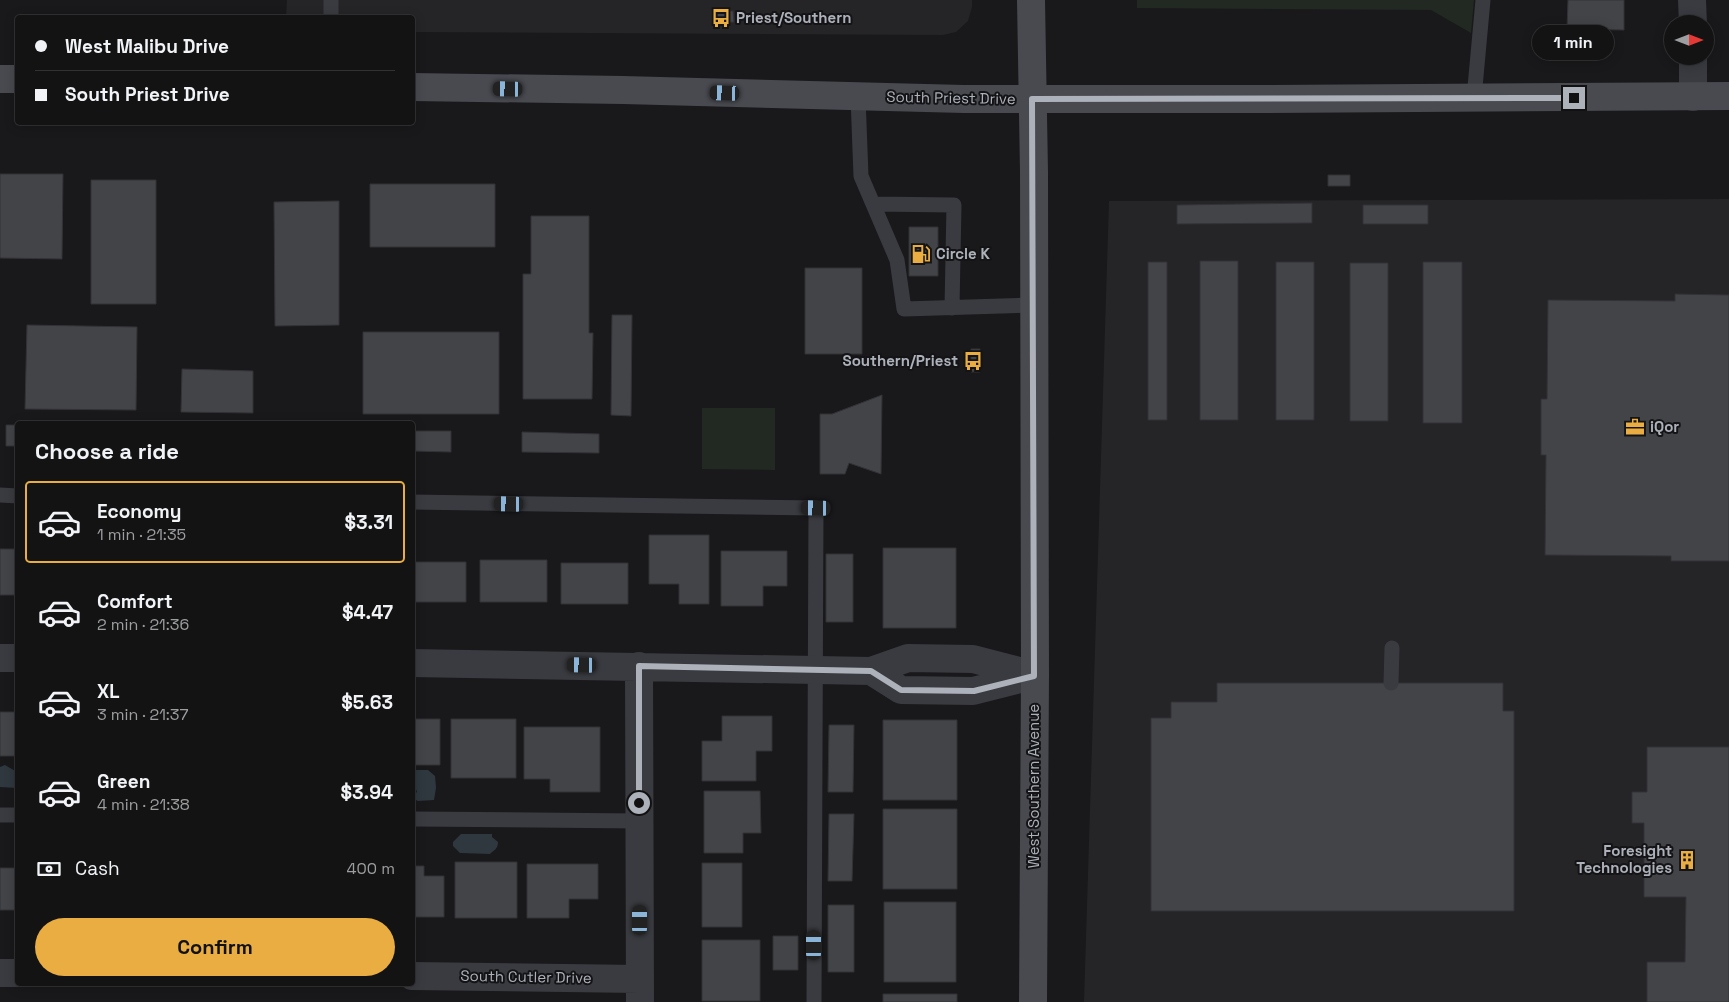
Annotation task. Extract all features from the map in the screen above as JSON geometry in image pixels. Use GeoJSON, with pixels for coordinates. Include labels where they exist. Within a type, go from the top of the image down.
{"type":"FeatureCollection","features":[{"type":"Feature","properties":{"kind":"main road","name":"West Southern Avenue"},"geometry":{"type":"LineString","coordinates":[[1031,0],[1034,306],[1033,1002]]}},
{"type":"Feature","properties":{"kind":"main road"},"geometry":{"type":"LineString","coordinates":[[0,79],[15,79]]}},
{"type":"Feature","properties":{"kind":"main road","name":"South Priest Drive"},"geometry":{"type":"LineString","coordinates":[[415,87],[1032,99],[1729,96]]}},
{"type":"Feature","properties":{"kind":"street"},"geometry":{"type":"LineString","coordinates":[[1692,0],[1692,15]]}},
{"type":"Feature","properties":{"kind":"street"},"geometry":{"type":"LineString","coordinates":[[1693,65],[1693,97]]}},
{"type":"Feature","properties":{"kind":"street"},"geometry":{"type":"LineString","coordinates":[[0,658],[15,658]]}},
{"type":"Feature","properties":{"kind":"street"},"geometry":{"type":"LineString","coordinates":[[415,663],[871,671],[908,658],[972,659],[1034,676]]}},
{"type":"Feature","properties":{"kind":"street"},"geometry":{"type":"LineString","coordinates":[[639,666],[640,990]]}},
{"type":"Feature","properties":{"kind":"street"},"geometry":{"type":"LineString","coordinates":[[0,973],[15,973]]}},
{"type":"Feature","properties":{"kind":"street","name":"South Cutler Drive"},"geometry":{"type":"LineString","coordinates":[[415,976],[640,990]]}},
{"type":"Feature","properties":{"kind":"lane"},"geometry":{"type":"LineString","coordinates":[[331,15],[332,0]]}},
{"type":"Feature","properties":{"kind":"lane"},"geometry":{"type":"LineString","coordinates":[[1474,98],[1483,0]]}},
{"type":"Feature","properties":{"kind":"lane"},"geometry":{"type":"LineString","coordinates":[[858,97],[861,176],[896,260],[904,309],[1034,306]]}},
{"type":"Feature","properties":{"kind":"lane"},"geometry":{"type":"LineString","coordinates":[[873,204],[954,205],[952,308]]}},
{"type":"Feature","properties":{"kind":"lane"},"geometry":{"type":"LineString","coordinates":[[0,495],[15,496]]}},
{"type":"Feature","properties":{"kind":"lane"},"geometry":{"type":"LineString","coordinates":[[415,502],[816,508],[814,1002]]}},
{"type":"Feature","properties":{"kind":"lane"},"geometry":{"type":"LineString","coordinates":[[1391,683],[1392,648]]}},
{"type":"Feature","properties":{"kind":"lane"},"geometry":{"type":"LineString","coordinates":[[0,815],[15,816]]}},
{"type":"Feature","properties":{"kind":"lane"},"geometry":{"type":"LineString","coordinates":[[415,820],[639,821]]}},
{"type":"Feature","properties":{"kind":"shaded area"},"geometry":{"type":"Polygon","coordinates":[[[287,0],[972,0],[968,21],[956,32],[943,35],[415,32],[415,15],[286,15],[287,0]]]}},
{"type":"Feature","properties":{"kind":"shaded area"},"geometry":{"type":"Polygon","coordinates":[[[1137,0],[1474,0],[1471,33],[1431,10],[1137,8],[1137,0]]]}},
{"type":"Feature","properties":{"kind":"shaded area"},"geometry":{"type":"Polygon","coordinates":[[[1729,199],[1729,1002],[1084,1002],[1109,201],[1729,199]]]}},
{"type":"Feature","properties":{"kind":"shaded area"},"geometry":{"type":"Polygon","coordinates":[[[702,408],[775,408],[775,470],[702,469],[702,408]]]}},
{"type":"Feature","properties":{"kind":"shaded area"},"geometry":{"type":"Polygon","coordinates":[[[5,765],[15,771],[15,788],[0,787],[0,767],[5,765]]]}},
{"type":"Feature","properties":{"kind":"shaded area"},"geometry":{"type":"Polygon","coordinates":[[[415,770],[428,770],[435,776],[434,800],[418,801],[415,800],[415,793],[417,792],[415,770]]]}},
{"type":"Feature","properties":{"kind":"shaded area"},"geometry":{"type":"Polygon","coordinates":[[[461,834],[492,834],[492,837],[498,842],[496,849],[490,854],[460,853],[453,846],[453,842],[461,834]]]}},
{"type":"Feature","properties":{"kind":"building"},"geometry":{"type":"Polygon","coordinates":[[[1568,0],[1624,0],[1624,30],[1567,29],[1568,0]]]}},
{"type":"Feature","properties":{"kind":"building"},"geometry":{"type":"Polygon","coordinates":[[[712,11],[733,11],[734,22],[712,23],[712,11]]]}},
{"type":"Feature","properties":{"kind":"building"},"geometry":{"type":"Polygon","coordinates":[[[0,174],[63,174],[62,259],[0,258],[0,174]]]}},
{"type":"Feature","properties":{"kind":"building"},"geometry":{"type":"Polygon","coordinates":[[[1328,175],[1350,175],[1350,186],[1328,186],[1328,175]]]}},
{"type":"Feature","properties":{"kind":"building"},"geometry":{"type":"Polygon","coordinates":[[[91,180],[156,180],[156,304],[91,304],[91,180]]]}},
{"type":"Feature","properties":{"kind":"building"},"geometry":{"type":"Polygon","coordinates":[[[370,184],[495,184],[495,247],[370,247],[370,184]]]}},
{"type":"Feature","properties":{"kind":"building"},"geometry":{"type":"Polygon","coordinates":[[[339,201],[339,325],[275,326],[274,202],[339,201]]]}},
{"type":"Feature","properties":{"kind":"building"},"geometry":{"type":"Polygon","coordinates":[[[1312,203],[1312,223],[1177,224],[1177,205],[1312,203]]]}},
{"type":"Feature","properties":{"kind":"building"},"geometry":{"type":"Polygon","coordinates":[[[1363,205],[1428,205],[1428,224],[1363,224],[1363,205]]]}},
{"type":"Feature","properties":{"kind":"building"},"geometry":{"type":"Polygon","coordinates":[[[531,216],[589,216],[589,333],[593,333],[592,399],[523,399],[523,274],[531,274],[531,216]]]}},
{"type":"Feature","properties":{"kind":"building"},"geometry":{"type":"Polygon","coordinates":[[[909,227],[938,227],[938,276],[909,276],[909,227]]]}},
{"type":"Feature","properties":{"kind":"building"},"geometry":{"type":"Polygon","coordinates":[[[1200,261],[1238,261],[1238,420],[1200,420],[1200,261]]]}},
{"type":"Feature","properties":{"kind":"building"},"geometry":{"type":"Polygon","coordinates":[[[1148,262],[1167,262],[1167,420],[1148,420],[1148,262]]]}},
{"type":"Feature","properties":{"kind":"building"},"geometry":{"type":"Polygon","coordinates":[[[1276,262],[1314,262],[1314,420],[1276,420],[1276,262]]]}},
{"type":"Feature","properties":{"kind":"building"},"geometry":{"type":"Polygon","coordinates":[[[1423,262],[1462,262],[1462,423],[1423,423],[1423,262]]]}},
{"type":"Feature","properties":{"kind":"building"},"geometry":{"type":"Polygon","coordinates":[[[1350,263],[1388,263],[1388,421],[1350,421],[1350,263]]]}},
{"type":"Feature","properties":{"kind":"building"},"geometry":{"type":"Polygon","coordinates":[[[805,268],[862,268],[862,354],[805,354],[805,268]]]}},
{"type":"Feature","properties":{"kind":"building","name":"iQor"},"geometry":{"type":"Polygon","coordinates":[[[1675,294],[1729,295],[1729,561],[1671,561],[1671,556],[1545,555],[1546,455],[1541,455],[1541,399],[1547,399],[1548,300],[1675,301],[1675,294]]]}},
{"type":"Feature","properties":{"kind":"building"},"geometry":{"type":"Polygon","coordinates":[[[612,315],[632,315],[631,416],[611,415],[612,315]]]}},
{"type":"Feature","properties":{"kind":"building"},"geometry":{"type":"Polygon","coordinates":[[[27,325],[137,327],[136,410],[25,409],[27,325]]]}},
{"type":"Feature","properties":{"kind":"building"},"geometry":{"type":"Polygon","coordinates":[[[363,332],[499,332],[499,414],[363,414],[363,332]]]}},
{"type":"Feature","properties":{"kind":"building"},"geometry":{"type":"Polygon","coordinates":[[[971,349],[980,349],[980,372],[971,372],[971,349]]]}},
{"type":"Feature","properties":{"kind":"building"},"geometry":{"type":"Polygon","coordinates":[[[182,369],[253,371],[253,413],[181,412],[182,369]]]}},
{"type":"Feature","properties":{"kind":"building"},"geometry":{"type":"Polygon","coordinates":[[[882,395],[881,474],[849,463],[845,474],[820,474],[820,414],[832,414],[882,395]]]}},
{"type":"Feature","properties":{"kind":"building"},"geometry":{"type":"Polygon","coordinates":[[[6,425],[15,425],[15,446],[6,446],[6,425]]]}},
{"type":"Feature","properties":{"kind":"building"},"geometry":{"type":"Polygon","coordinates":[[[415,431],[451,431],[451,452],[415,451],[415,431]]]}},
{"type":"Feature","properties":{"kind":"building"},"geometry":{"type":"Polygon","coordinates":[[[522,432],[599,434],[599,453],[522,452],[522,432]]]}},
{"type":"Feature","properties":{"kind":"building"},"geometry":{"type":"Polygon","coordinates":[[[649,535],[709,535],[709,604],[679,604],[679,584],[649,584],[649,535]]]}},
{"type":"Feature","properties":{"kind":"building"},"geometry":{"type":"Polygon","coordinates":[[[883,548],[956,548],[956,628],[883,628],[883,548]]]}},
{"type":"Feature","properties":{"kind":"building"},"geometry":{"type":"Polygon","coordinates":[[[0,549],[15,549],[15,595],[0,595],[0,549]]]}},
{"type":"Feature","properties":{"kind":"building"},"geometry":{"type":"Polygon","coordinates":[[[721,551],[787,551],[787,586],[763,586],[763,606],[721,606],[721,551]]]}},
{"type":"Feature","properties":{"kind":"building"},"geometry":{"type":"Polygon","coordinates":[[[826,554],[853,554],[853,622],[826,622],[826,554]]]}},
{"type":"Feature","properties":{"kind":"building"},"geometry":{"type":"Polygon","coordinates":[[[480,560],[547,560],[547,602],[480,602],[480,560]]]}},
{"type":"Feature","properties":{"kind":"building"},"geometry":{"type":"Polygon","coordinates":[[[415,562],[466,562],[466,602],[415,602],[415,562]]]}},
{"type":"Feature","properties":{"kind":"building"},"geometry":{"type":"Polygon","coordinates":[[[561,563],[628,563],[628,604],[561,604],[561,563]]]}},
{"type":"Feature","properties":{"kind":"building"},"geometry":{"type":"Polygon","coordinates":[[[1217,683],[1503,683],[1503,711],[1514,711],[1514,911],[1151,911],[1151,718],[1171,718],[1171,702],[1217,702],[1217,683]]]}},
{"type":"Feature","properties":{"kind":"building"},"geometry":{"type":"Polygon","coordinates":[[[0,712],[15,712],[15,756],[0,756],[0,712]]]}},
{"type":"Feature","properties":{"kind":"building"},"geometry":{"type":"Polygon","coordinates":[[[722,716],[772,716],[772,751],[756,751],[756,781],[702,781],[702,741],[722,741],[722,716]]]}},
{"type":"Feature","properties":{"kind":"building"},"geometry":{"type":"Polygon","coordinates":[[[415,719],[440,719],[440,765],[415,765],[415,719]]]}},
{"type":"Feature","properties":{"kind":"building"},"geometry":{"type":"Polygon","coordinates":[[[451,719],[516,719],[516,778],[451,778],[451,719]]]}},
{"type":"Feature","properties":{"kind":"building"},"geometry":{"type":"Polygon","coordinates":[[[883,720],[957,720],[957,800],[883,800],[883,720]]]}},
{"type":"Feature","properties":{"kind":"building"},"geometry":{"type":"Polygon","coordinates":[[[829,725],[854,725],[853,792],[828,792],[829,725]]]}},
{"type":"Feature","properties":{"kind":"building"},"geometry":{"type":"Polygon","coordinates":[[[524,727],[600,727],[600,792],[550,792],[550,779],[524,779],[524,727]]]}},
{"type":"Feature","properties":{"kind":"building","name":"Foresight Technologies"},"geometry":{"type":"Polygon","coordinates":[[[1647,747],[1729,747],[1729,1002],[1647,1002],[1647,962],[1685,962],[1686,897],[1644,897],[1644,823],[1632,823],[1632,792],[1647,792],[1647,747]]]}},
{"type":"Feature","properties":{"kind":"building"},"geometry":{"type":"Polygon","coordinates":[[[704,791],[760,791],[761,833],[743,833],[743,853],[704,853],[704,791]]]}},
{"type":"Feature","properties":{"kind":"building"},"geometry":{"type":"Polygon","coordinates":[[[883,809],[957,809],[957,889],[883,889],[883,809]]]}},
{"type":"Feature","properties":{"kind":"building"},"geometry":{"type":"Polygon","coordinates":[[[829,814],[854,814],[852,881],[828,881],[829,814]]]}},
{"type":"Feature","properties":{"kind":"building"},"geometry":{"type":"Polygon","coordinates":[[[455,862],[517,862],[517,918],[455,918],[455,862]]]}},
{"type":"Feature","properties":{"kind":"building"},"geometry":{"type":"Polygon","coordinates":[[[702,863],[742,863],[742,927],[702,927],[702,863]]]}},
{"type":"Feature","properties":{"kind":"building"},"geometry":{"type":"Polygon","coordinates":[[[527,864],[598,864],[598,899],[569,899],[569,918],[527,918],[527,864]]]}},
{"type":"Feature","properties":{"kind":"building"},"geometry":{"type":"Polygon","coordinates":[[[415,866],[424,866],[424,876],[444,876],[444,917],[415,917],[415,866]]]}},
{"type":"Feature","properties":{"kind":"building"},"geometry":{"type":"Polygon","coordinates":[[[0,868],[15,868],[15,910],[0,910],[0,868]]]}},
{"type":"Feature","properties":{"kind":"building"},"geometry":{"type":"Polygon","coordinates":[[[884,902],[956,902],[956,982],[884,982],[884,902]]]}},
{"type":"Feature","properties":{"kind":"building"},"geometry":{"type":"Polygon","coordinates":[[[828,905],[854,905],[854,972],[828,972],[828,905]]]}},
{"type":"Feature","properties":{"kind":"building"},"geometry":{"type":"Polygon","coordinates":[[[773,936],[798,936],[798,970],[773,970],[773,936]]]}},
{"type":"Feature","properties":{"kind":"building"},"geometry":{"type":"Polygon","coordinates":[[[702,940],[760,940],[760,1001],[702,1001],[702,940]]]}},
{"type":"Feature","properties":{"kind":"building"},"geometry":{"type":"Polygon","coordinates":[[[883,994],[957,994],[957,1002],[883,1002],[883,994]]]}},
{"type":"Feature","properties":{"kind":"place","name":"Priest/Southern"},"geometry":{"type":"Point","coordinates":[721,18]}},
{"type":"Feature","properties":{"kind":"place","name":"Circle K"},"geometry":{"type":"Point","coordinates":[921,254]}},
{"type":"Feature","properties":{"kind":"place","name":"Southern/Priest"},"geometry":{"type":"Point","coordinates":[973,361]}},
{"type":"Feature","properties":{"kind":"place","name":"iQor"},"geometry":{"type":"Point","coordinates":[1635,427]}},
{"type":"Feature","properties":{"kind":"place","name":"Foresight Technologies"},"geometry":{"type":"Point","coordinates":[1687,860]}},
{"type":"Feature","properties":{"kind":"route"},"geometry":{"type":"LineString","coordinates":[[639,803],[639,666],[871,671],[901,690],[974,691],[1034,676],[1034,172],[1032,99],[1574,98]]}}]}
